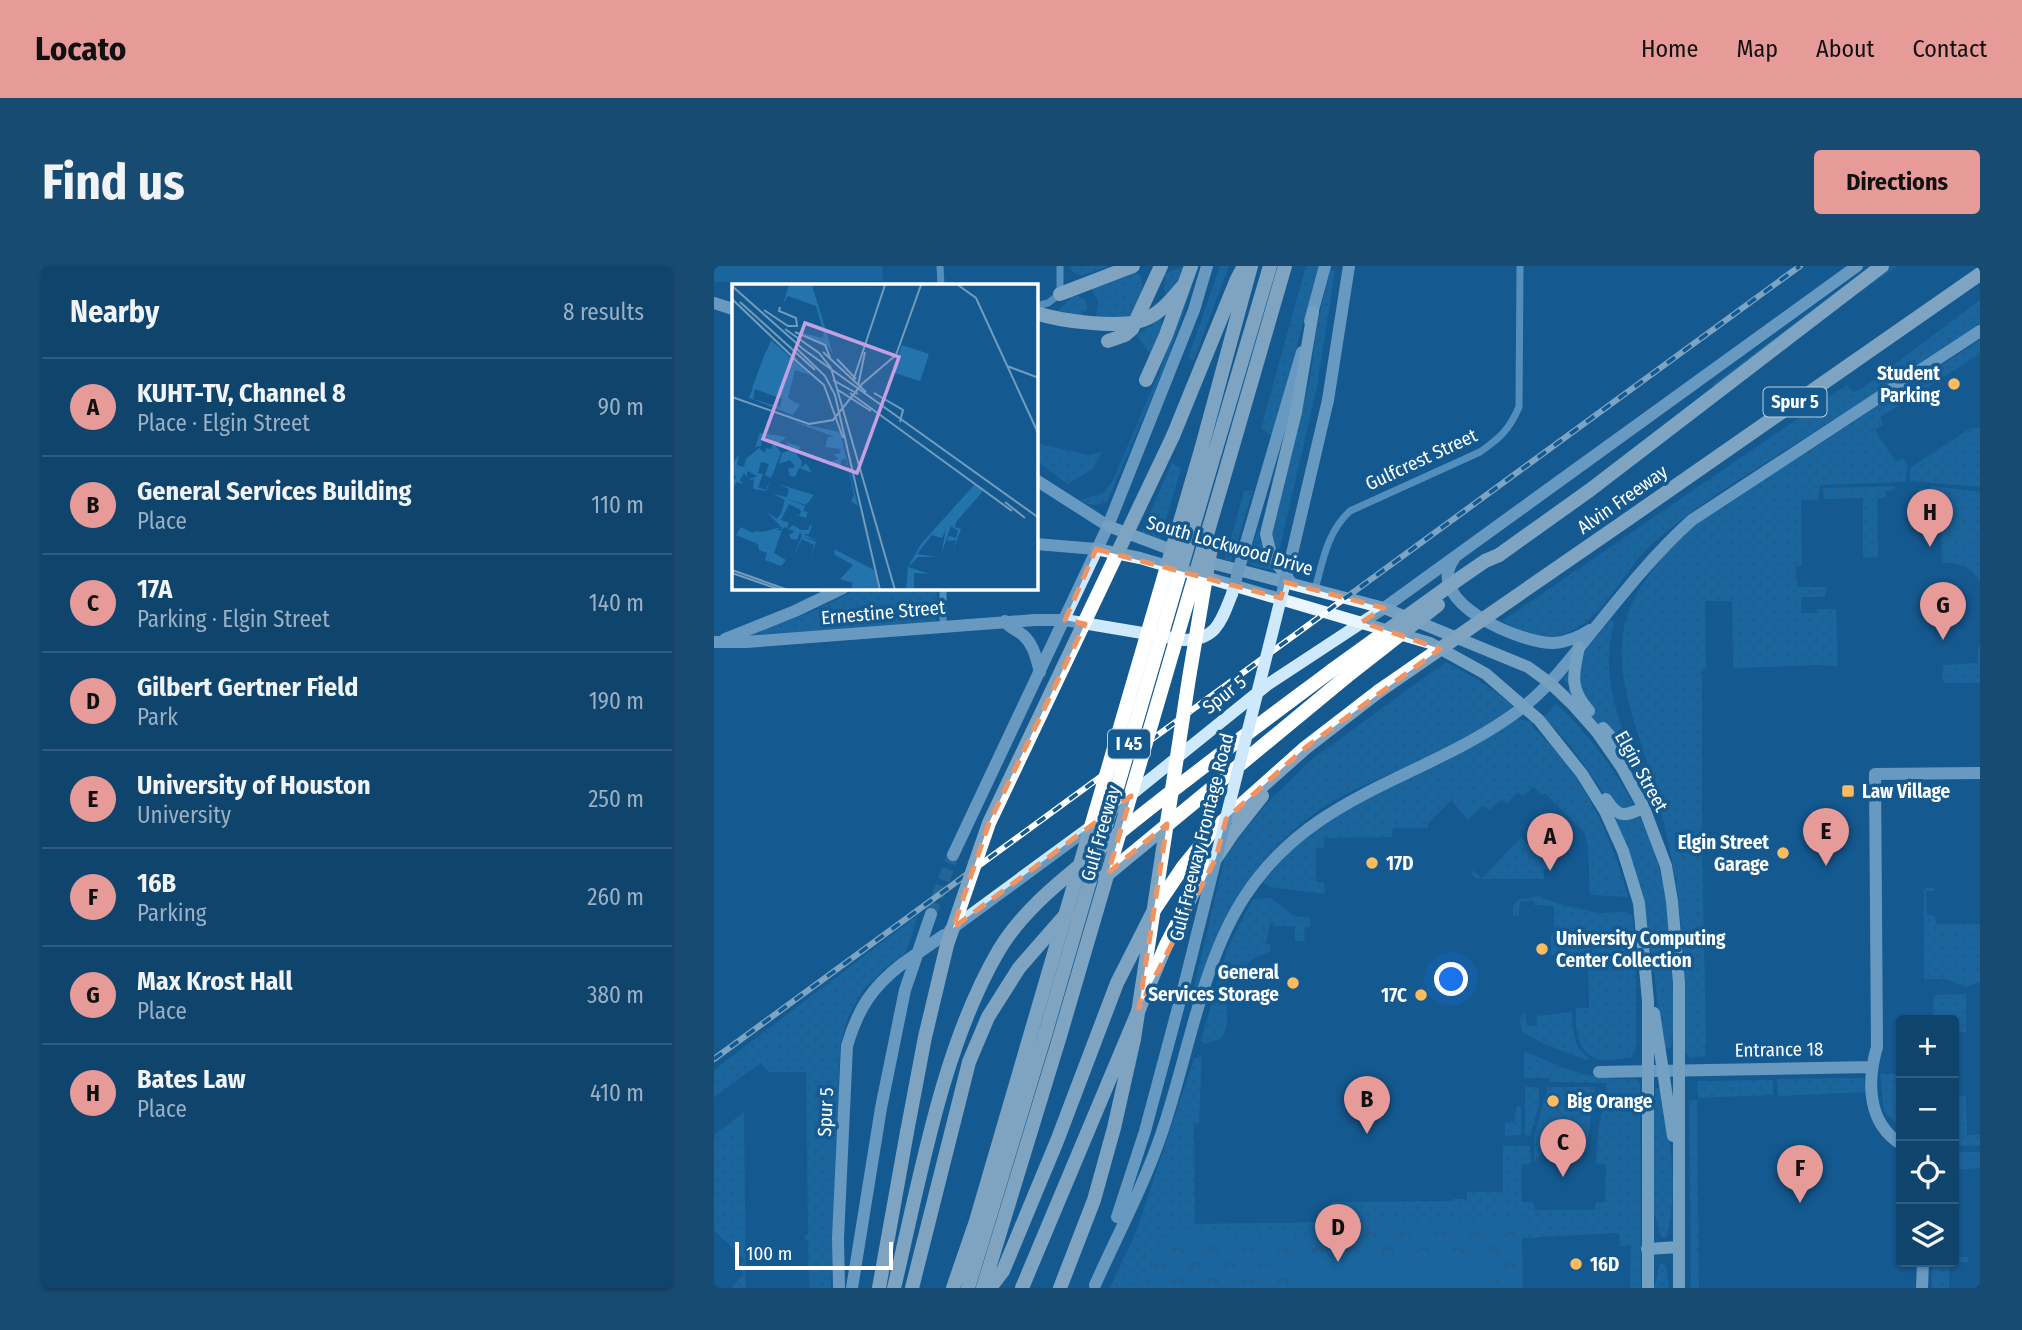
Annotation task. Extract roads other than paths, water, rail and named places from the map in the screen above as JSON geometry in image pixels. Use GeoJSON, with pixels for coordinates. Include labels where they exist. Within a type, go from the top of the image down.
{"type":"FeatureCollection","features":[{"type":"Feature","properties":{"kind":"highway"},"geometry":{"type":"LineString","coordinates":[[1060,293],[1133,266]]}},
{"type":"Feature","properties":{"kind":"highway"},"geometry":{"type":"LineString","coordinates":[[1146,380],[1191,266]]}},
{"type":"Feature","properties":{"kind":"highway"},"geometry":{"type":"LineString","coordinates":[[879,1288],[925,1037],[947,945],[989,824],[1173,436],[1244,266]]}},
{"type":"Feature","properties":{"kind":"highway","name":"Gulf Freeway"},"geometry":{"type":"LineString","coordinates":[[953,1288],[1045,1034],[1223,480],[1215,453],[1251,266]]}},
{"type":"Feature","properties":{"kind":"highway","name":"Gulf Freeway"},"geometry":{"type":"LineString","coordinates":[[968,1288],[1270,266]]}},
{"type":"Feature","properties":{"kind":"highway","name":"Gulf Freeway"},"geometry":{"type":"LineString","coordinates":[[1215,453],[1285,266]]}},
{"type":"Feature","properties":{"kind":"highway","name":"Alvin Freeway"},"geometry":{"type":"LineString","coordinates":[[1499,555],[1590,489],[1882,266]]}},
{"type":"Feature","properties":{"kind":"highway"},"geometry":{"type":"LineString","coordinates":[[1160,269],[1166,335]]}},
{"type":"Feature","properties":{"kind":"highway"},"geometry":{"type":"LineString","coordinates":[[1108,341],[1125,335],[1137,322],[1160,269]]}},
{"type":"Feature","properties":{"kind":"highway","name":"Alvin Freeway"},"geometry":{"type":"LineString","coordinates":[[1305,748],[1379,691],[1980,274]]}},
{"type":"Feature","properties":{"kind":"highway"},"geometry":{"type":"LineString","coordinates":[[1038,313],[1067,320],[1137,322],[1164,307],[1184,285]]}},
{"type":"Feature","properties":{"kind":"highway"},"geometry":{"type":"LineString","coordinates":[[1060,1288],[1094,1200],[1130,1063],[1189,678],[1223,480]]}},
{"type":"Feature","properties":{"kind":"highway"},"geometry":{"type":"LineString","coordinates":[[894,1288],[954,1049],[974,999],[1000,948],[1024,918],[1058,883],[1186,778],[1456,581],[1485,561],[1499,555]]}},
{"type":"Feature","properties":{"kind":"highway"},"geometry":{"type":"LineString","coordinates":[[912,1288],[969,1062],[988,1017],[1019,968],[1059,920],[1113,869],[1499,555]]}},
{"type":"Feature","properties":{"kind":"highway"},"geometry":{"type":"LineString","coordinates":[[990,1288],[1003,1272],[1057,1141],[1117,983],[1154,910],[1183,867],[1213,830],[1305,748]]}},
{"type":"Feature","properties":{"kind":"highway"},"geometry":{"type":"LineString","coordinates":[[1022,1288],[1124,1041],[1166,945],[1196,887],[1253,807],[1305,748]]}},
{"type":"Feature","properties":{"kind":"highway","name":"Gulf Freeway"},"geometry":{"type":"LineString","coordinates":[[982,1288],[1045,1034]]}},
{"type":"Feature","properties":{"kind":"main road"},"geometry":{"type":"LineString","coordinates":[[953,856],[1005,739],[1065,621],[1108,526],[1194,310],[1207,266]]}},
{"type":"Feature","properties":{"kind":"main road"},"geometry":{"type":"LineString","coordinates":[[1291,583],[1271,555],[1266,534],[1296,412],[1313,312],[1325,266]]}},
{"type":"Feature","properties":{"kind":"main road","name":"Gulf Freeway Frontage Road"},"geometry":{"type":"LineString","coordinates":[[1095,1287],[1145,1132],[1291,558],[1328,400],[1349,266]]}},
{"type":"Feature","properties":{"kind":"main road","name":"Spur 5"},"geometry":{"type":"LineString","coordinates":[[839,1288],[838,1238],[847,1046],[855,1019],[867,998],[883,979],[1068,845],[1267,685],[1384,608],[1857,266]]}},
{"type":"Feature","properties":{"kind":"main road"},"geometry":{"type":"LineString","coordinates":[[714,302],[732,309]]}},
{"type":"Feature","properties":{"kind":"main road","name":"Ernestine Street"},"geometry":{"type":"LineString","coordinates":[[716,642],[746,642],[1006,621],[1065,621],[1184,640],[1198,640],[1209,636],[1219,625],[1232,594],[1313,312]]}},
{"type":"Feature","properties":{"kind":"main road","name":"Spur 5"},"geometry":{"type":"LineString","coordinates":[[1095,1287],[1161,1136],[1210,973],[1229,923],[1246,894],[1282,849],[1338,807],[1467,745],[1524,707],[1550,683],[1667,543],[1692,520],[1980,331]]}},
{"type":"Feature","properties":{"kind":"main road","name":"South Lockwood Drive"},"geometry":{"type":"LineString","coordinates":[[1038,481],[1108,526],[1167,549],[1384,608]]}},
{"type":"Feature","properties":{"kind":"main road"},"geometry":{"type":"LineString","coordinates":[[1038,544],[1096,549]]}},
{"type":"Feature","properties":{"kind":"main road","name":"South Lockwood Drive"},"geometry":{"type":"LineString","coordinates":[[1096,549],[1140,558],[1362,622]]}},
{"type":"Feature","properties":{"kind":"main road"},"geometry":{"type":"LineString","coordinates":[[1456,556],[1449,566],[1447,580],[1456,599],[1472,613],[1518,636],[1557,643],[1578,638],[1597,626]]}},
{"type":"Feature","properties":{"kind":"main road","name":"Ernestine Street"},"geometry":{"type":"LineString","coordinates":[[716,642],[840,590]]}},
{"type":"Feature","properties":{"kind":"main road","name":"Elgin Street"},"geometry":{"type":"LineString","coordinates":[[1384,608],[1528,667],[1550,683],[1597,732],[1644,807],[1665,866],[1672,901],[1679,983],[1679,1288]]}},
{"type":"Feature","properties":{"kind":"main road"},"geometry":{"type":"LineString","coordinates":[[1006,621],[1007,625],[1029,642],[1040,672]]}},
{"type":"Feature","properties":{"kind":"main road"},"geometry":{"type":"LineString","coordinates":[[1362,622],[1430,643],[1486,674],[1584,762],[1615,812],[1628,814],[1644,807]]}},
{"type":"Feature","properties":{"kind":"main road"},"geometry":{"type":"LineString","coordinates":[[1579,647],[1573,676],[1576,692],[1582,704],[1620,747],[1625,773]]}},
{"type":"Feature","properties":{"kind":"main road"},"geometry":{"type":"LineString","coordinates":[[1557,740],[1605,811],[1623,851],[1639,903],[1648,1001],[1648,1288]]}},
{"type":"Feature","properties":{"kind":"main road"},"geometry":{"type":"LineString","coordinates":[[1898,1141],[1883,1127],[1874,1111],[1871,1067],[1877,1046],[1875,774],[1980,773]]}},
{"type":"Feature","properties":{"kind":"main road"},"geometry":{"type":"LineString","coordinates":[[852,1288],[881,1108],[902,1003],[931,914]]}},
{"type":"Feature","properties":{"kind":"main road"},"geometry":{"type":"LineString","coordinates":[[1648,1001],[1654,1011],[1670,1126],[1678,1154]]}},
{"type":"Feature","properties":{"kind":"main road","name":"Entrance 18"},"geometry":{"type":"LineString","coordinates":[[1599,1072],[1871,1067]]}},
{"type":"Feature","properties":{"kind":"main road"},"geometry":{"type":"LineString","coordinates":[[1647,1249],[1679,1247]]}},
{"type":"Feature","properties":{"kind":"main road"},"geometry":{"type":"LineString","coordinates":[[1922,1288],[1923,1267]]}},
{"type":"Feature","properties":{"kind":"street"},"geometry":{"type":"LineString","coordinates":[[940,266],[941,284]]}},
{"type":"Feature","properties":{"kind":"street"},"geometry":{"type":"LineString","coordinates":[[1038,306],[1048,303],[1060,293],[1060,266]]}},
{"type":"Feature","properties":{"kind":"street","name":"Gulfcrest Street"},"geometry":{"type":"LineString","coordinates":[[1315,589],[1332,534],[1340,520],[1350,511],[1480,452],[1510,427],[1519,407],[1520,266]]}},
{"type":"Feature","properties":{"kind":"street"},"geometry":{"type":"LineString","coordinates":[[714,302],[732,302]]}},
{"type":"Feature","properties":{"kind":"street"},"geometry":{"type":"LineString","coordinates":[[943,590],[943,626]]}},
{"type":"Feature","properties":{"kind":"tunnel"},"geometry":{"type":"LineString","coordinates":[[931,914],[953,855]]}},
{"type":"Feature","properties":{"kind":"railway"},"geometry":{"type":"LineString","coordinates":[[714,1059],[1800,266]]}},
{"type":"Feature","properties":{"kind":"place","name":"Student Parking"},"geometry":{"type":"Point","coordinates":[1954,384]}},
{"type":"Feature","properties":{"kind":"place","name":"Bates Law"},"geometry":{"type":"Point","coordinates":[1930,547]}},
{"type":"Feature","properties":{"kind":"place","name":"Max Krost Hall"},"geometry":{"type":"Point","coordinates":[1943,640]}},
{"type":"Feature","properties":{"kind":"place","name":"Law Village"},"geometry":{"type":"Point","coordinates":[1848,791]}},
{"type":"Feature","properties":{"kind":"place","name":"Elgin Street Garage"},"geometry":{"type":"Point","coordinates":[1783,853]}},
{"type":"Feature","properties":{"kind":"place","name":"17D"},"geometry":{"type":"Point","coordinates":[1372,863]}},
{"type":"Feature","properties":{"kind":"place","name":"University of Houston"},"geometry":{"type":"Point","coordinates":[1826,866]}},
{"type":"Feature","properties":{"kind":"place","name":"KUHT-TV, Channel 8"},"geometry":{"type":"Point","coordinates":[1550,871]}},
{"type":"Feature","properties":{"kind":"place","name":"University Computing Center Collection"},"geometry":{"type":"Point","coordinates":[1542,949]}},
{"type":"Feature","properties":{"kind":"place","name":"General Services Storage"},"geometry":{"type":"Point","coordinates":[1293,983]}},
{"type":"Feature","properties":{"kind":"place","name":"17C"},"geometry":{"type":"Point","coordinates":[1421,995]}},
{"type":"Feature","properties":{"kind":"place","name":"Big Orange"},"geometry":{"type":"Point","coordinates":[1553,1101]}},
{"type":"Feature","properties":{"kind":"place","name":"General Services Building"},"geometry":{"type":"Point","coordinates":[1367,1134]}},
{"type":"Feature","properties":{"kind":"place","name":"17A"},"geometry":{"type":"Point","coordinates":[1563,1177]}},
{"type":"Feature","properties":{"kind":"place","name":"16B"},"geometry":{"type":"Point","coordinates":[1800,1203]}},
{"type":"Feature","properties":{"kind":"place","name":"Gilbert Gertner Field"},"geometry":{"type":"Point","coordinates":[1338,1262]}},
{"type":"Feature","properties":{"kind":"place","name":"16D"},"geometry":{"type":"Point","coordinates":[1576,1264]}}]}
